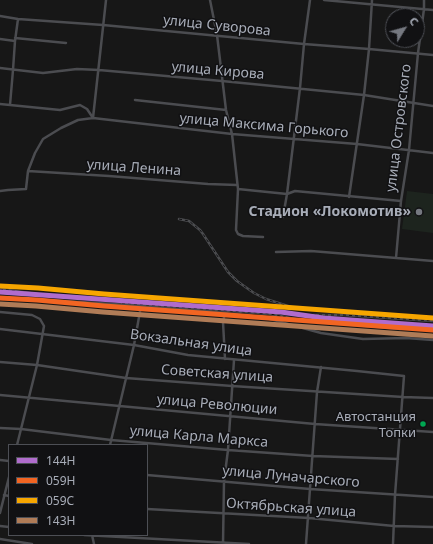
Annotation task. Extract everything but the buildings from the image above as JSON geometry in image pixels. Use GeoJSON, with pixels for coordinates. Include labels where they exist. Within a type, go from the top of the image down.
{"type":"FeatureCollection","features":[{"type":"Feature","properties":{"kind":"street"},"geometry":{"type":"LineString","coordinates":[[93,118],[106,0]]}},
{"type":"Feature","properties":{"kind":"street"},"geometry":{"type":"LineString","coordinates":[[210,0],[217,35],[226,110],[232,134],[238,187],[236,230],[238,234],[243,236],[263,237]]}},
{"type":"Feature","properties":{"kind":"street"},"geometry":{"type":"LineString","coordinates":[[283,217],[294,140],[310,0]]}},
{"type":"Feature","properties":{"kind":"street"},"geometry":{"type":"LineString","coordinates":[[324,0],[414,8]]}},
{"type":"Feature","properties":{"kind":"street"},"geometry":{"type":"LineString","coordinates":[[349,197],[364,95],[372,0]]}},
{"type":"Feature","properties":{"kind":"street","name":"улица Суворова"},"geometry":{"type":"LineString","coordinates":[[0,16],[18,19],[103,25],[433,55]]}},
{"type":"Feature","properties":{"kind":"street"},"geometry":{"type":"LineString","coordinates":[[10,105],[18,19]]}},
{"type":"Feature","properties":{"kind":"street"},"geometry":{"type":"LineString","coordinates":[[0,39],[66,43]]}},
{"type":"Feature","properties":{"kind":"street","name":"улица Островского"},"geometry":{"type":"LineString","coordinates":[[396,258],[401,202],[409,150],[419,48]]}},
{"type":"Feature","properties":{"kind":"street","name":"улица Кирова"},"geometry":{"type":"LineString","coordinates":[[0,68],[43,73],[76,69],[99,70],[300,88],[364,95],[433,106]]}},
{"type":"Feature","properties":{"kind":"street"},"geometry":{"type":"LineString","coordinates":[[135,100],[226,110]]}},
{"type":"Feature","properties":{"kind":"street"},"geometry":{"type":"LineString","coordinates":[[0,104],[60,110],[80,105],[87,109],[93,118]]}},
{"type":"Feature","properties":{"kind":"street","name":"улица Максима Горького"},"geometry":{"type":"LineString","coordinates":[[0,192],[26,189],[28,171],[35,153],[43,139],[78,120],[93,118],[232,134],[357,144],[433,153]]}},
{"type":"Feature","properties":{"kind":"street","name":"улица Ленина"},"geometry":{"type":"LineString","coordinates":[[28,171],[223,185],[287,194],[295,191],[401,202]]}},
{"type":"Feature","properties":{"kind":"street"},"geometry":{"type":"LineString","coordinates":[[276,252],[311,251],[433,261]]}},
{"type":"Feature","properties":{"kind":"street"},"geometry":{"type":"LineString","coordinates":[[31,300],[177,308],[270,319],[322,333],[363,339],[406,338],[433,340]]}},
{"type":"Feature","properties":{"kind":"street"},"geometry":{"type":"LineString","coordinates":[[110,444],[134,345],[141,306]]}},
{"type":"Feature","properties":{"kind":"street"},"geometry":{"type":"LineString","coordinates":[[0,312],[32,315],[40,319],[44,326],[37,366],[17,444]]}},
{"type":"Feature","properties":{"kind":"street"},"geometry":{"type":"LineString","coordinates":[[224,359],[223,322],[225,313]]}},
{"type":"Feature","properties":{"kind":"street","name":"Вокзальная улица"},"geometry":{"type":"LineString","coordinates":[[0,329],[134,345],[188,356],[321,367],[404,376],[402,397]]}},
{"type":"Feature","properties":{"kind":"street"},"geometry":{"type":"LineString","coordinates":[[223,543],[224,481],[228,450],[234,360]]}},
{"type":"Feature","properties":{"kind":"street","name":"Советская улица"},"geometry":{"type":"LineString","coordinates":[[0,362],[126,378],[317,392],[433,398]]}},
{"type":"Feature","properties":{"kind":"street"},"geometry":{"type":"LineString","coordinates":[[306,544],[309,518],[314,424],[321,367]]}},
{"type":"Feature","properties":{"kind":"street","name":"улица Революции"},"geometry":{"type":"LineString","coordinates":[[0,395],[314,424],[433,432]]}},
{"type":"Feature","properties":{"kind":"street"},"geometry":{"type":"LineString","coordinates":[[393,544],[402,397]]}},
{"type":"Feature","properties":{"kind":"street","name":"улица Карла Маркса"},"geometry":{"type":"LineString","coordinates":[[0,428],[21,429],[111,440],[228,450],[398,460]]}},
{"type":"Feature","properties":{"kind":"street","name":"улица Луначарского"},"geometry":{"type":"LineString","coordinates":[[148,475],[310,489],[433,497]]}},
{"type":"Feature","properties":{"kind":"street"},"geometry":{"type":"LineString","coordinates":[[0,513],[8,480]]}},
{"type":"Feature","properties":{"kind":"street","name":"Октябрьская улица"},"geometry":{"type":"LineString","coordinates":[[148,508],[309,518],[394,526],[433,527]]}},
{"type":"Feature","properties":{"kind":"street"},"geometry":{"type":"LineString","coordinates":[[108,536],[249,544]]}},
{"type":"Feature","properties":{"kind":"street"},"geometry":{"type":"LineString","coordinates":[[0,539],[32,544]]}},
{"type":"Feature","properties":{"kind":"shaded area","name":"Стадион «Локомотив»"},"geometry":{"type":"Polygon","coordinates":[[[407,191],[433,194],[433,233],[402,229],[407,191]]]}},
{"type":"Feature","properties":{"kind":"railway"},"geometry":{"type":"LineString","coordinates":[[179,219],[189,221],[200,230],[228,272],[237,281],[254,293],[266,299],[291,307]]}},
{"type":"Feature","properties":{"kind":"railway"},"geometry":{"type":"LineString","coordinates":[[0,289],[37,294]]}},
{"type":"Feature","properties":{"kind":"railway"},"geometry":{"type":"LineString","coordinates":[[122,303],[270,314],[305,321],[401,329]]}},
{"type":"Feature","properties":{"kind":"railway"},"geometry":{"type":"LineString","coordinates":[[313,315],[344,315],[433,321]]}},
{"type":"Feature","properties":{"kind":"transit line","name":"059С"},"geometry":{"type":"LineString","coordinates":[[0,286],[433,318]]}},
{"type":"Feature","properties":{"kind":"transit line","name":"144Н"},"geometry":{"type":"LineString","coordinates":[[0,292],[281,312],[323,318],[433,326]]}},
{"type":"Feature","properties":{"kind":"transit line","name":"059Н"},"geometry":{"type":"LineString","coordinates":[[0,298],[433,330]]}},
{"type":"Feature","properties":{"kind":"transit line","name":"143Н"},"geometry":{"type":"LineString","coordinates":[[0,304],[432,336]]}},
{"type":"Feature","properties":{"kind":"place","name":"Стадион «Локомотив»"},"geometry":{"type":"Point","coordinates":[419,212]}},
{"type":"Feature","properties":{"kind":"place","name":"Автостанция Топки"},"geometry":{"type":"Point","coordinates":[423,424]}}]}
